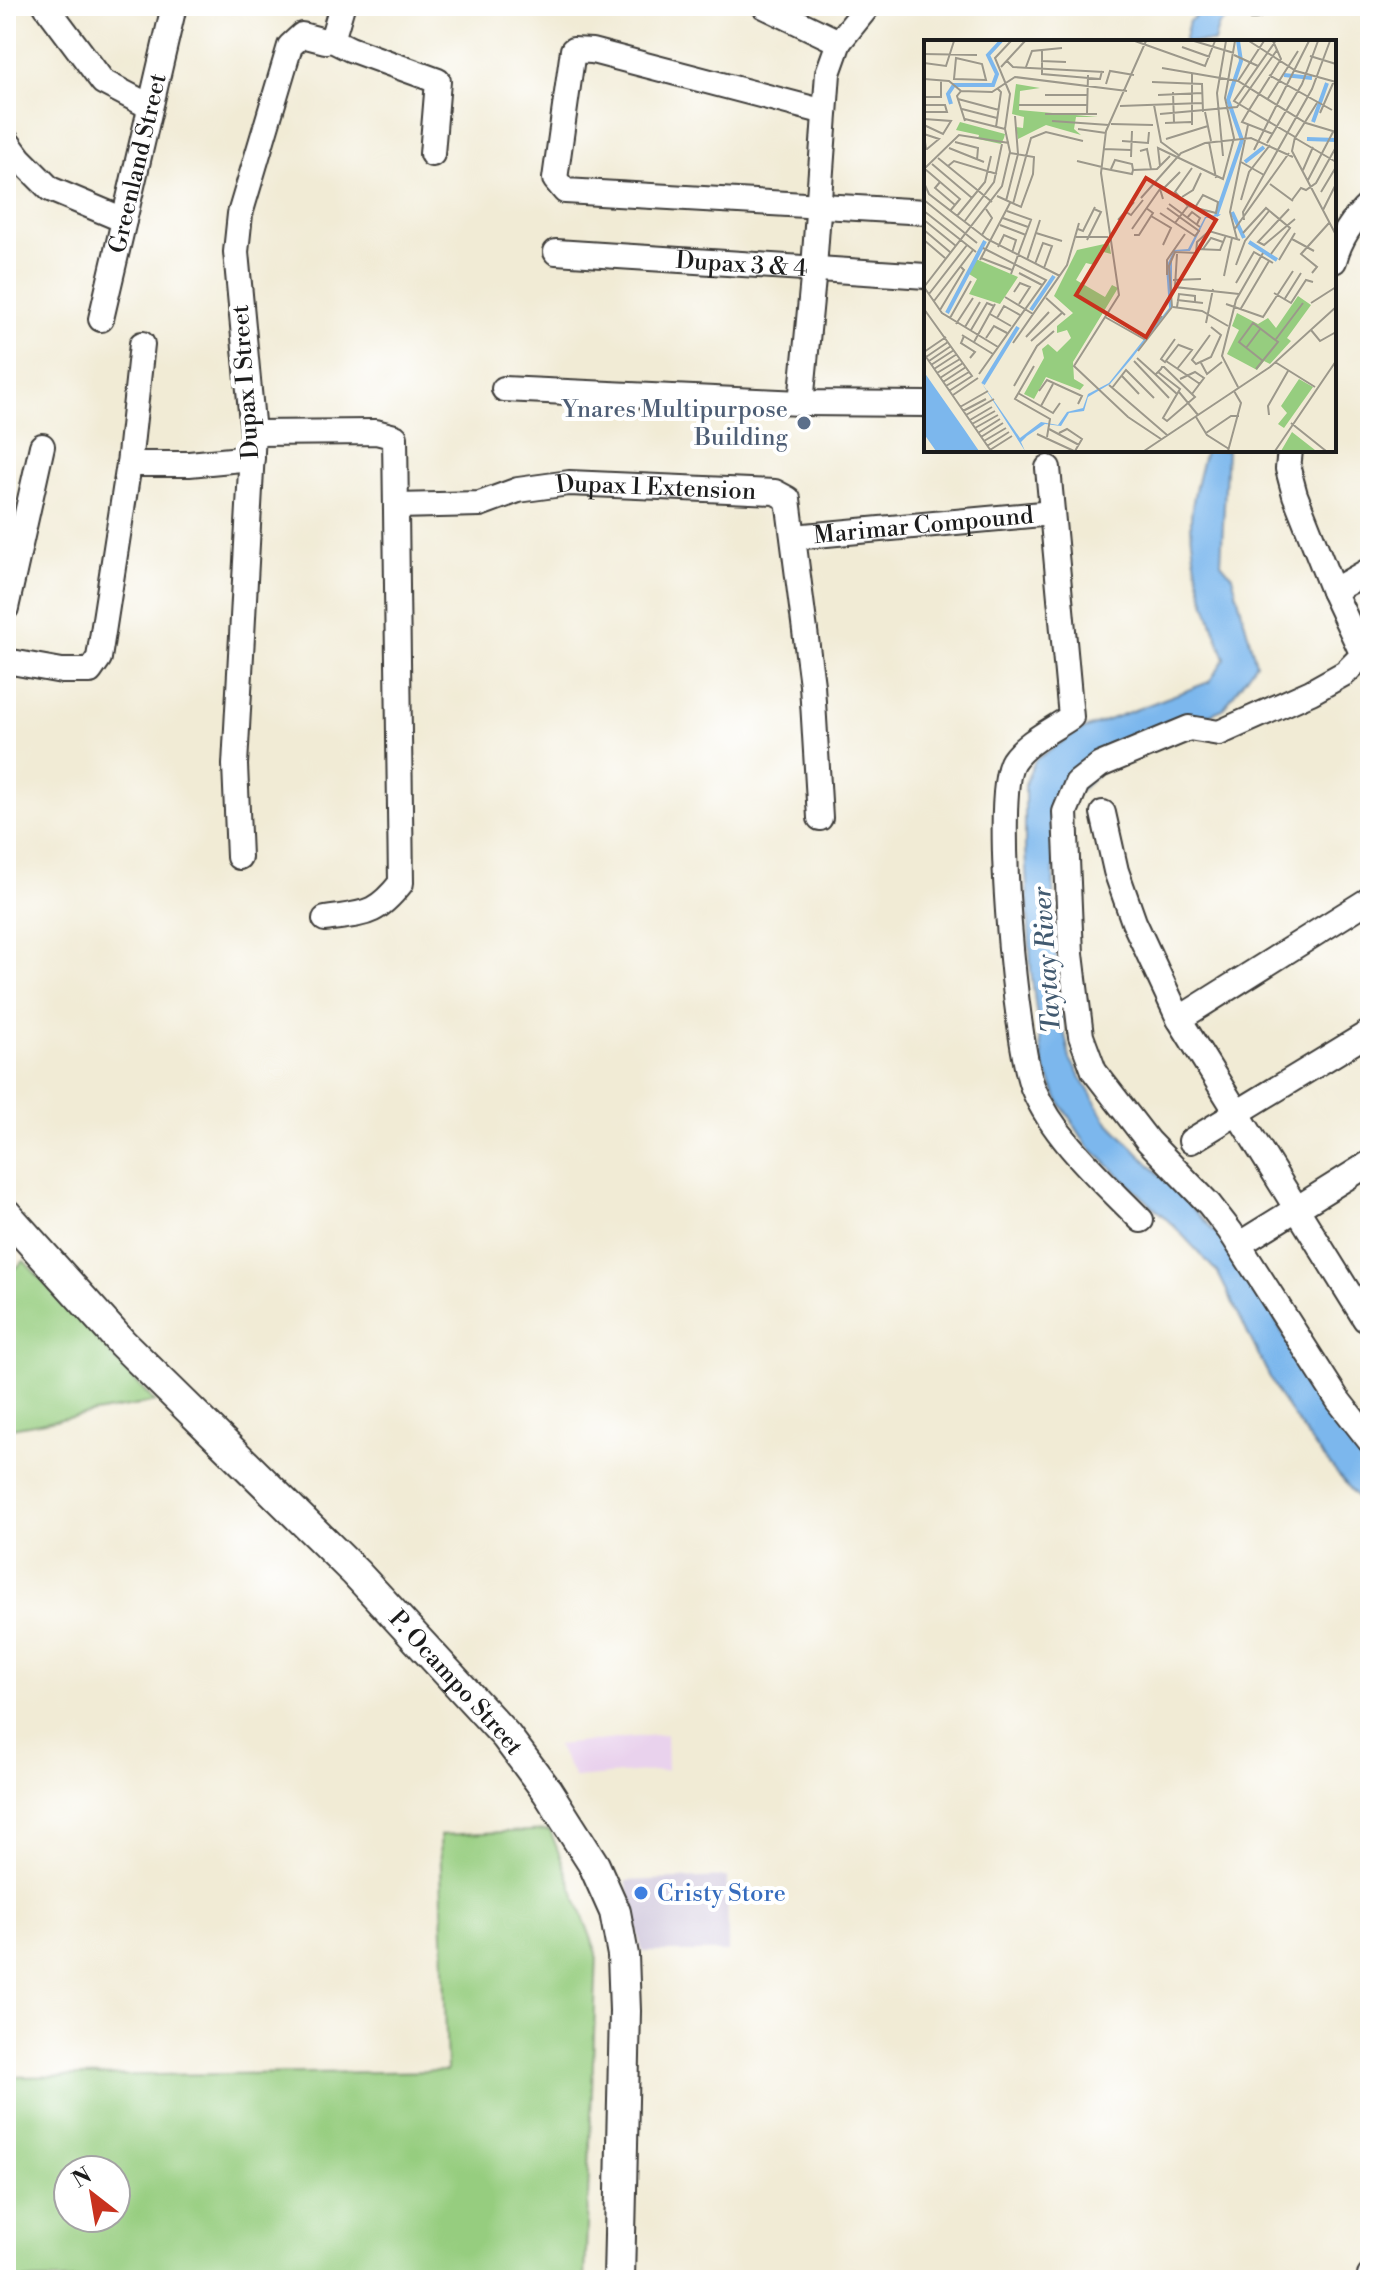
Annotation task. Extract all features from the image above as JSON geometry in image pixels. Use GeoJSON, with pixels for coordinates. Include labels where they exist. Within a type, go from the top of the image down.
{"type":"FeatureCollection","features":[{"type":"Feature","properties":{"kind":"street"},"geometry":{"type":"LineString","coordinates":[[46,6],[103,82],[149,106]]}},
{"type":"Feature","properties":{"kind":"street","name":"Greenland Street"},"geometry":{"type":"LineString","coordinates":[[101,319],[174,6]]}},
{"type":"Feature","properties":{"kind":"street"},"geometry":{"type":"LineString","coordinates":[[342,6],[332,40],[438,81],[432,154]]}},
{"type":"Feature","properties":{"kind":"street"},"geometry":{"type":"LineString","coordinates":[[764,6],[839,42]]}},
{"type":"Feature","properties":{"kind":"street"},"geometry":{"type":"LineString","coordinates":[[801,403],[828,73],[839,42],[868,6]]}},
{"type":"Feature","properties":{"kind":"street","name":"Dupax I Street"},"geometry":{"type":"LineString","coordinates":[[239,857],[235,765],[253,433],[236,252],[240,214],[290,46],[302,35],[332,40]]}},
{"type":"Feature","properties":{"kind":"street"},"geometry":{"type":"LineString","coordinates":[[825,112],[592,51],[573,50],[555,179],[565,191],[924,212]]}},
{"type":"Feature","properties":{"kind":"street"},"geometry":{"type":"LineString","coordinates":[[6,140],[50,189],[124,220]]}},
{"type":"Feature","properties":{"kind":"street"},"geometry":{"type":"LineString","coordinates":[[1336,253],[1357,215],[1370,204]]}},
{"type":"Feature","properties":{"kind":"street","name":"Dupax 3 & 4"},"geometry":{"type":"LineString","coordinates":[[556,252],[924,276]]}},
{"type":"Feature","properties":{"kind":"street"},"geometry":{"type":"LineString","coordinates":[[6,661],[62,671],[90,671],[99,658],[129,464],[142,344]]}},
{"type":"Feature","properties":{"kind":"street"},"geometry":{"type":"LineString","coordinates":[[504,389],[801,403],[924,404]]}},
{"type":"Feature","properties":{"kind":"street"},"geometry":{"type":"LineString","coordinates":[[253,433],[376,432],[395,437],[401,883],[385,903],[365,913],[325,919]]}},
{"type":"Feature","properties":{"kind":"street"},"geometry":{"type":"LineString","coordinates":[[6,608],[42,446]]}},
{"type":"Feature","properties":{"kind":"street"},"geometry":{"type":"LineString","coordinates":[[1290,452],[1288,469],[1295,495],[1333,591],[1363,655],[1345,673],[1311,692],[1219,733],[1189,728],[1100,765],[1077,783],[1065,812],[1071,954],[1081,1036],[1094,1071],[1148,1141],[1209,1204],[1230,1231],[1338,1400],[1370,1441]]}},
{"type":"Feature","properties":{"kind":"street"},"geometry":{"type":"LineString","coordinates":[[129,464],[189,464],[252,458]]}},
{"type":"Feature","properties":{"kind":"street","name":"Marimar Compound"},"geometry":{"type":"LineString","coordinates":[[1048,468],[1071,717],[1022,751],[1012,763],[1006,781],[1006,856],[1015,994],[1026,1065],[1033,1089],[1055,1125],[1082,1159],[1141,1220]]}},
{"type":"Feature","properties":{"kind":"street","name":"Dupax 1 Extension"},"geometry":{"type":"LineString","coordinates":[[397,506],[480,504],[518,490],[569,483],[775,492],[788,499],[812,685],[820,818]]}},
{"type":"Feature","properties":{"kind":"street","name":"Marimar Compound"},"geometry":{"type":"LineString","coordinates":[[794,537],[1052,513]]}},
{"type":"Feature","properties":{"kind":"street"},"geometry":{"type":"LineString","coordinates":[[1333,591],[1370,570]]}},
{"type":"Feature","properties":{"kind":"street"},"geometry":{"type":"LineString","coordinates":[[1103,813],[1116,871],[1134,922],[1179,1019],[1365,1319],[1370,1316]]}},
{"type":"Feature","properties":{"kind":"street"},"geometry":{"type":"LineString","coordinates":[[1179,1019],[1370,899]]}},
{"type":"Feature","properties":{"kind":"street"},"geometry":{"type":"LineString","coordinates":[[1191,1141],[1370,1032]]}},
{"type":"Feature","properties":{"kind":"street"},"geometry":{"type":"LineString","coordinates":[[1248,1239],[1370,1163]]}},
{"type":"Feature","properties":{"kind":"street","name":"P. Ocampo Street"},"geometry":{"type":"LineString","coordinates":[[6,1214],[122,1343],[356,1573],[506,1736],[547,1791],[594,1865],[615,1912],[623,1955],[625,2011],[619,2280]]}},
{"type":"Feature","properties":{"kind":"shaded area"},"geometry":{"type":"Polygon","coordinates":[[[666,1734],[667,1770],[575,1778],[556,1745],[666,1734]]]}},
{"type":"Feature","properties":{"kind":"shaded area"},"geometry":{"type":"Polygon","coordinates":[[[727,1877],[728,1952],[642,1952],[626,1881],[727,1877]]]}},
{"type":"Feature","properties":{"kind":"green space"},"geometry":{"type":"Polygon","coordinates":[[[24,1261],[155,1402],[6,1429],[6,1276],[24,1261]]]}},
{"type":"Feature","properties":{"kind":"green space"},"geometry":{"type":"Polygon","coordinates":[[[550,1830],[597,1953],[585,2280],[6,2280],[6,2077],[447,2071],[440,1835],[550,1830]]]}},
{"type":"Feature","properties":{"kind":"water"},"geometry":{"type":"Polygon","coordinates":[[[1211,6],[1245,6],[1218,26],[1214,40],[1184,40],[1189,21],[1211,6]]]}},
{"type":"Feature","properties":{"kind":"water","name":"Taytay River"},"geometry":{"type":"Polygon","coordinates":[[[1205,452],[1227,452],[1221,563],[1232,576],[1256,663],[1223,709],[1125,749],[1055,814],[1053,909],[1060,1011],[1070,1059],[1106,1120],[1227,1244],[1275,1319],[1320,1402],[1370,1465],[1370,1512],[1318,1451],[1279,1396],[1218,1273],[1175,1227],[1087,1145],[1059,1101],[1043,1065],[1031,971],[1025,784],[1035,760],[1079,731],[1209,682],[1225,658],[1202,590],[1194,554],[1193,501],[1205,452]]]}},
{"type":"Feature","properties":{"kind":"place","name":"Ynares Multipurpose Building"},"geometry":{"type":"Point","coordinates":[804,423]}},
{"type":"Feature","properties":{"kind":"place","name":"Cristy Store"},"geometry":{"type":"Point","coordinates":[641,1893]}}]}
